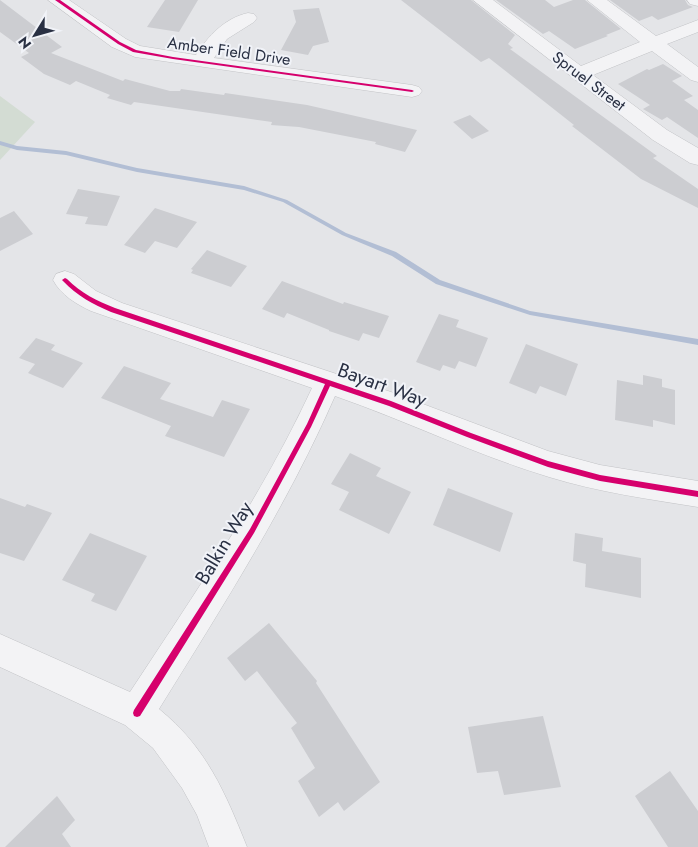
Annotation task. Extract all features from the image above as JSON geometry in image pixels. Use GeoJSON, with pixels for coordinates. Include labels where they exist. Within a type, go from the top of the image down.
{"type":"FeatureCollection","features":[{"type":"Feature","properties":{"kind":"street","name":"Amber Field Drive"},"geometry":{"type":"LineString","coordinates":[[57,0],[105,34],[135,51],[412,92]]}},
{"type":"Feature","properties":{"kind":"street","name":"Spruel Street"},"geometry":{"type":"LineString","coordinates":[[482,0],[660,135],[698,158]]}},
{"type":"Feature","properties":{"kind":"street"},"geometry":{"type":"LineString","coordinates":[[596,0],[698,76]]}},
{"type":"Feature","properties":{"kind":"street"},"geometry":{"type":"LineString","coordinates":[[202,62],[218,37],[226,29],[248,18]]}},
{"type":"Feature","properties":{"kind":"street"},"geometry":{"type":"LineString","coordinates":[[578,74],[698,25]]}},
{"type":"Feature","properties":{"kind":"street","name":"Bayart Way"},"geometry":{"type":"LineString","coordinates":[[65,280],[75,292],[87,300],[113,310],[391,404],[548,464],[600,478],[698,494]]}},
{"type":"Feature","properties":{"kind":"street","name":"Balkin Way"},"geometry":{"type":"LineString","coordinates":[[137,713],[252,532],[309,425],[328,383]]}},
{"type":"Feature","properties":{"kind":"street"},"geometry":{"type":"LineString","coordinates":[[0,650],[137,713],[164,736],[195,775],[212,805],[228,847]]}},
{"type":"Feature","properties":{"kind":"shaded area"},"geometry":{"type":"Polygon","coordinates":[[[0,96],[35,122],[0,160],[0,96]]]}},
{"type":"Feature","properties":{"kind":"building"},"geometry":{"type":"Polygon","coordinates":[[[0,0],[62,47],[51,53],[123,81],[125,79],[170,91],[180,91],[181,89],[224,95],[225,93],[307,105],[417,130],[405,152],[375,144],[376,142],[299,127],[271,125],[272,122],[134,102],[131,105],[107,98],[110,95],[76,81],[70,85],[44,74],[21,57],[29,53],[0,32],[0,0]]]}},
{"type":"Feature","properties":{"kind":"building"},"geometry":{"type":"Polygon","coordinates":[[[165,0],[198,0],[179,32],[147,27],[165,0]]]}},
{"type":"Feature","properties":{"kind":"building"},"geometry":{"type":"Polygon","coordinates":[[[401,0],[471,0],[515,35],[508,44],[513,48],[510,49],[657,156],[653,158],[698,189],[698,208],[641,179],[572,126],[574,125],[489,58],[481,62],[401,0]]]}},
{"type":"Feature","properties":{"kind":"building"},"geometry":{"type":"Polygon","coordinates":[[[496,0],[545,0],[554,7],[573,0],[585,0],[621,29],[575,49],[549,31],[543,34],[496,0]]]}},
{"type":"Feature","properties":{"kind":"building"},"geometry":{"type":"Polygon","coordinates":[[[610,0],[685,0],[688,5],[693,7],[658,20],[652,16],[639,21],[610,0]]]}},
{"type":"Feature","properties":{"kind":"building"},"geometry":{"type":"Polygon","coordinates":[[[319,8],[329,42],[313,46],[308,55],[281,50],[296,22],[293,10],[319,8]]]}},
{"type":"Feature","properties":{"kind":"building"},"geometry":{"type":"Polygon","coordinates":[[[663,64],[682,76],[672,81],[693,96],[684,100],[698,110],[698,138],[667,117],[662,120],[643,109],[650,105],[618,84],[647,69],[649,70],[663,64]]]}},
{"type":"Feature","properties":{"kind":"building"},"geometry":{"type":"Polygon","coordinates":[[[470,115],[489,131],[472,139],[453,122],[470,115]]]}},
{"type":"Feature","properties":{"kind":"building"},"geometry":{"type":"Polygon","coordinates":[[[78,189],[120,196],[107,226],[85,224],[88,217],[66,214],[78,189]]]}},
{"type":"Feature","properties":{"kind":"building"},"geometry":{"type":"Polygon","coordinates":[[[155,208],[197,222],[177,248],[155,241],[145,253],[124,245],[155,208]]]}},
{"type":"Feature","properties":{"kind":"building"},"geometry":{"type":"Polygon","coordinates":[[[14,211],[33,234],[0,251],[0,218],[14,211]]]}},
{"type":"Feature","properties":{"kind":"building"},"geometry":{"type":"Polygon","coordinates":[[[207,250],[247,266],[231,287],[191,273],[193,270],[191,269],[207,250]]]}},
{"type":"Feature","properties":{"kind":"building"},"geometry":{"type":"Polygon","coordinates":[[[282,281],[343,304],[344,302],[389,316],[379,338],[363,333],[359,341],[329,331],[287,313],[284,318],[262,309],[282,281]]]}},
{"type":"Feature","properties":{"kind":"building"},"geometry":{"type":"Polygon","coordinates":[[[439,314],[459,320],[456,327],[488,338],[476,367],[459,361],[455,369],[443,365],[440,371],[416,362],[439,314]]]}},
{"type":"Feature","properties":{"kind":"building"},"geometry":{"type":"Polygon","coordinates":[[[36,338],[55,345],[51,350],[83,363],[63,388],[28,373],[35,364],[19,358],[36,338]]]}},
{"type":"Feature","properties":{"kind":"building"},"geometry":{"type":"Polygon","coordinates":[[[526,344],[578,364],[566,396],[540,386],[536,394],[509,383],[526,344]]]}},
{"type":"Feature","properties":{"kind":"building"},"geometry":{"type":"Polygon","coordinates":[[[124,366],[171,383],[160,399],[213,417],[222,400],[250,409],[224,457],[165,436],[171,426],[101,398],[124,366]]]}},
{"type":"Feature","properties":{"kind":"building"},"geometry":{"type":"Polygon","coordinates":[[[643,375],[662,379],[662,387],[675,390],[675,425],[653,420],[653,427],[615,420],[617,380],[643,385],[643,375]]]}},
{"type":"Feature","properties":{"kind":"building"},"geometry":{"type":"Polygon","coordinates":[[[350,453],[381,468],[376,476],[411,492],[389,534],[339,510],[349,492],[331,484],[350,453]]]}},
{"type":"Feature","properties":{"kind":"building"},"geometry":{"type":"Polygon","coordinates":[[[448,488],[513,513],[500,552],[433,525],[448,488]]]}},
{"type":"Feature","properties":{"kind":"building"},"geometry":{"type":"Polygon","coordinates":[[[0,498],[25,507],[27,504],[52,513],[24,561],[0,553],[0,498]]]}},
{"type":"Feature","properties":{"kind":"building"},"geometry":{"type":"Polygon","coordinates":[[[90,533],[147,556],[116,611],[91,601],[95,594],[62,580],[90,533]]]}},
{"type":"Feature","properties":{"kind":"building"},"geometry":{"type":"Polygon","coordinates":[[[575,533],[603,538],[602,551],[641,558],[641,598],[585,587],[586,564],[573,561],[575,533]]]}},
{"type":"Feature","properties":{"kind":"building"},"geometry":{"type":"Polygon","coordinates":[[[269,623],[317,681],[316,683],[380,782],[344,811],[338,802],[319,817],[298,781],[315,768],[291,728],[297,723],[257,671],[245,681],[227,658],[269,623]]]}},
{"type":"Feature","properties":{"kind":"building"},"geometry":{"type":"Polygon","coordinates":[[[543,716],[561,787],[504,795],[498,771],[477,773],[468,727],[543,716]]]}},
{"type":"Feature","properties":{"kind":"building"},"geometry":{"type":"Polygon","coordinates":[[[670,771],[698,811],[698,847],[668,847],[635,796],[670,771]]]}},
{"type":"Feature","properties":{"kind":"building"},"geometry":{"type":"Polygon","coordinates":[[[57,796],[75,820],[62,834],[71,847],[5,847],[57,796]]]}},
{"type":"Feature","properties":{"kind":"waterway"},"geometry":{"type":"LineString","coordinates":[[0,143],[17,148],[66,153],[137,170],[244,188],[285,201],[344,234],[394,254],[438,282],[530,313],[698,342]]}},
{"type":"Feature","properties":{"kind":"cycle path"},"geometry":{"type":"LineString","coordinates":[[57,0],[119,43],[135,51],[412,91]]}},
{"type":"Feature","properties":{"kind":"cycle path"},"geometry":{"type":"LineString","coordinates":[[65,280],[81,294],[113,310],[391,404],[548,464],[600,478],[698,494]]}},
{"type":"Feature","properties":{"kind":"cycle path"},"geometry":{"type":"LineString","coordinates":[[137,713],[252,531],[309,425],[328,383]]}}]}
